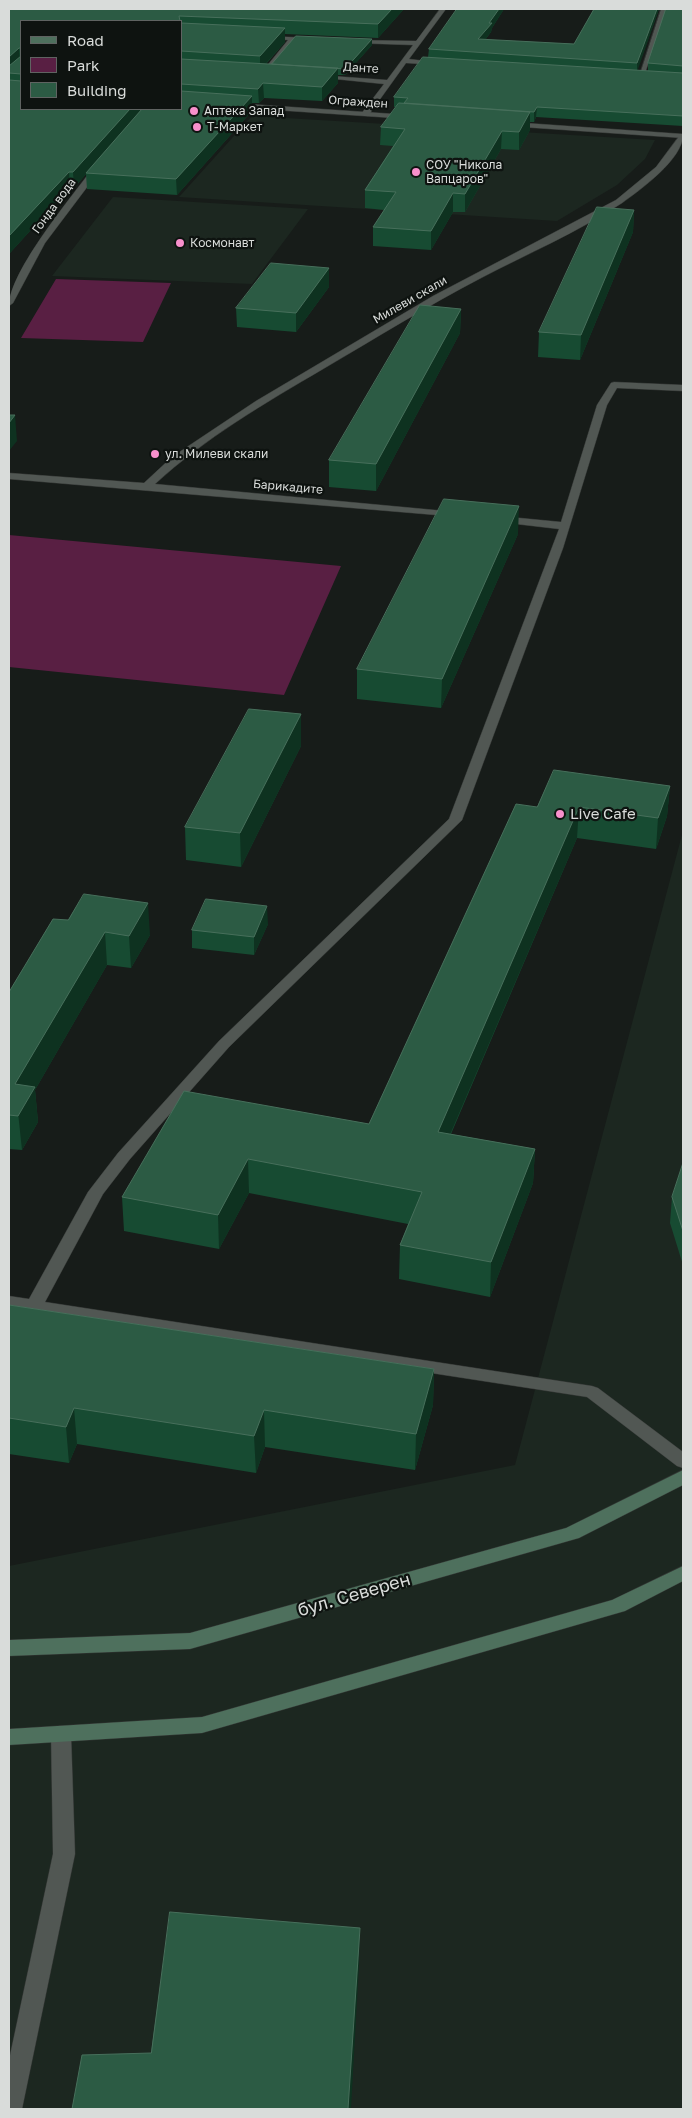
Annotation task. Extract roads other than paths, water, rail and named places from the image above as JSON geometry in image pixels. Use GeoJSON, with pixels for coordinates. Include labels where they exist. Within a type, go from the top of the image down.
{"type":"FeatureCollection","features":[{"type":"Feature","properties":{"kind":"main road","name":"бул. Северен"},"geometry":{"type":"LineString","coordinates":[[9,1648],[190,1641],[572,1533],[683,1477]]}},
{"type":"Feature","properties":{"kind":"main road"},"geometry":{"type":"LineString","coordinates":[[9,1737],[202,1725],[618,1606],[683,1573]]}},
{"type":"Feature","properties":{"kind":"street"},"geometry":{"type":"LineString","coordinates":[[365,114],[443,9]]}},
{"type":"Feature","properties":{"kind":"street"},"geometry":{"type":"LineString","coordinates":[[641,76],[664,9]]}},
{"type":"Feature","properties":{"kind":"street"},"geometry":{"type":"LineString","coordinates":[[256,37],[322,40]]}},
{"type":"Feature","properties":{"kind":"street"},"geometry":{"type":"LineString","coordinates":[[264,73],[294,39]]}},
{"type":"Feature","properties":{"kind":"street"},"geometry":{"type":"LineString","coordinates":[[341,40],[418,43]]}},
{"type":"Feature","properties":{"kind":"street"},"geometry":{"type":"LineString","coordinates":[[405,61],[445,64]]}},
{"type":"Feature","properties":{"kind":"street"},"geometry":{"type":"LineString","coordinates":[[255,73],[274,74]]}},
{"type":"Feature","properties":{"kind":"street","name":"Данте"},"geometry":{"type":"LineString","coordinates":[[312,76],[389,82]]}},
{"type":"Feature","properties":{"kind":"street"},"geometry":{"type":"LineString","coordinates":[[631,76],[649,77]]}},
{"type":"Feature","properties":{"kind":"street","name":"Огражден"},"geometry":{"type":"LineString","coordinates":[[220,105],[415,117]]}},
{"type":"Feature","properties":{"kind":"street"},"geometry":{"type":"LineString","coordinates":[[504,123],[683,136]]}},
{"type":"Feature","properties":{"kind":"street","name":"Милеви скали"},"geometry":{"type":"LineString","coordinates":[[146,486],[176,459],[258,403],[436,298],[614,205],[669,160],[683,136]]}},
{"type":"Feature","properties":{"kind":"street","name":"Гонда вода"},"geometry":{"type":"LineString","coordinates":[[9,303],[41,243],[103,162]]}},
{"type":"Feature","properties":{"kind":"street"},"geometry":{"type":"LineString","coordinates":[[34,1306],[96,1192],[124,1156],[224,1044],[455,820],[564,526],[602,405],[614,385],[683,388]]}},
{"type":"Feature","properties":{"kind":"street","name":"Барикадите"},"geometry":{"type":"LineString","coordinates":[[9,476],[146,486],[466,516]]}},
{"type":"Feature","properties":{"kind":"street"},"geometry":{"type":"LineString","coordinates":[[486,518],[564,526]]}},
{"type":"Feature","properties":{"kind":"street"},"geometry":{"type":"LineString","coordinates":[[9,1302],[592,1392],[683,1461]]}},
{"type":"Feature","properties":{"kind":"street"},"geometry":{"type":"LineString","coordinates":[[10,2109],[64,1854],[61,1734]]}},
{"type":"Feature","properties":{"kind":"place","name":"Аптека Запад"},"geometry":{"type":"Point","coordinates":[194,111]}},
{"type":"Feature","properties":{"kind":"place","name":"Т-Маркет"},"geometry":{"type":"Point","coordinates":[197,127]}},
{"type":"Feature","properties":{"kind":"place","name":"СОУ \"Никола Вапцаров\""},"geometry":{"type":"Point","coordinates":[416,172]}},
{"type":"Feature","properties":{"kind":"place","name":"Космонавт"},"geometry":{"type":"Point","coordinates":[180,243]}},
{"type":"Feature","properties":{"kind":"place","name":"ул. Милеви скали"},"geometry":{"type":"Point","coordinates":[155,454]}},
{"type":"Feature","properties":{"kind":"place","name":"Live Cafe"},"geometry":{"type":"Point","coordinates":[560,814]}}]}
